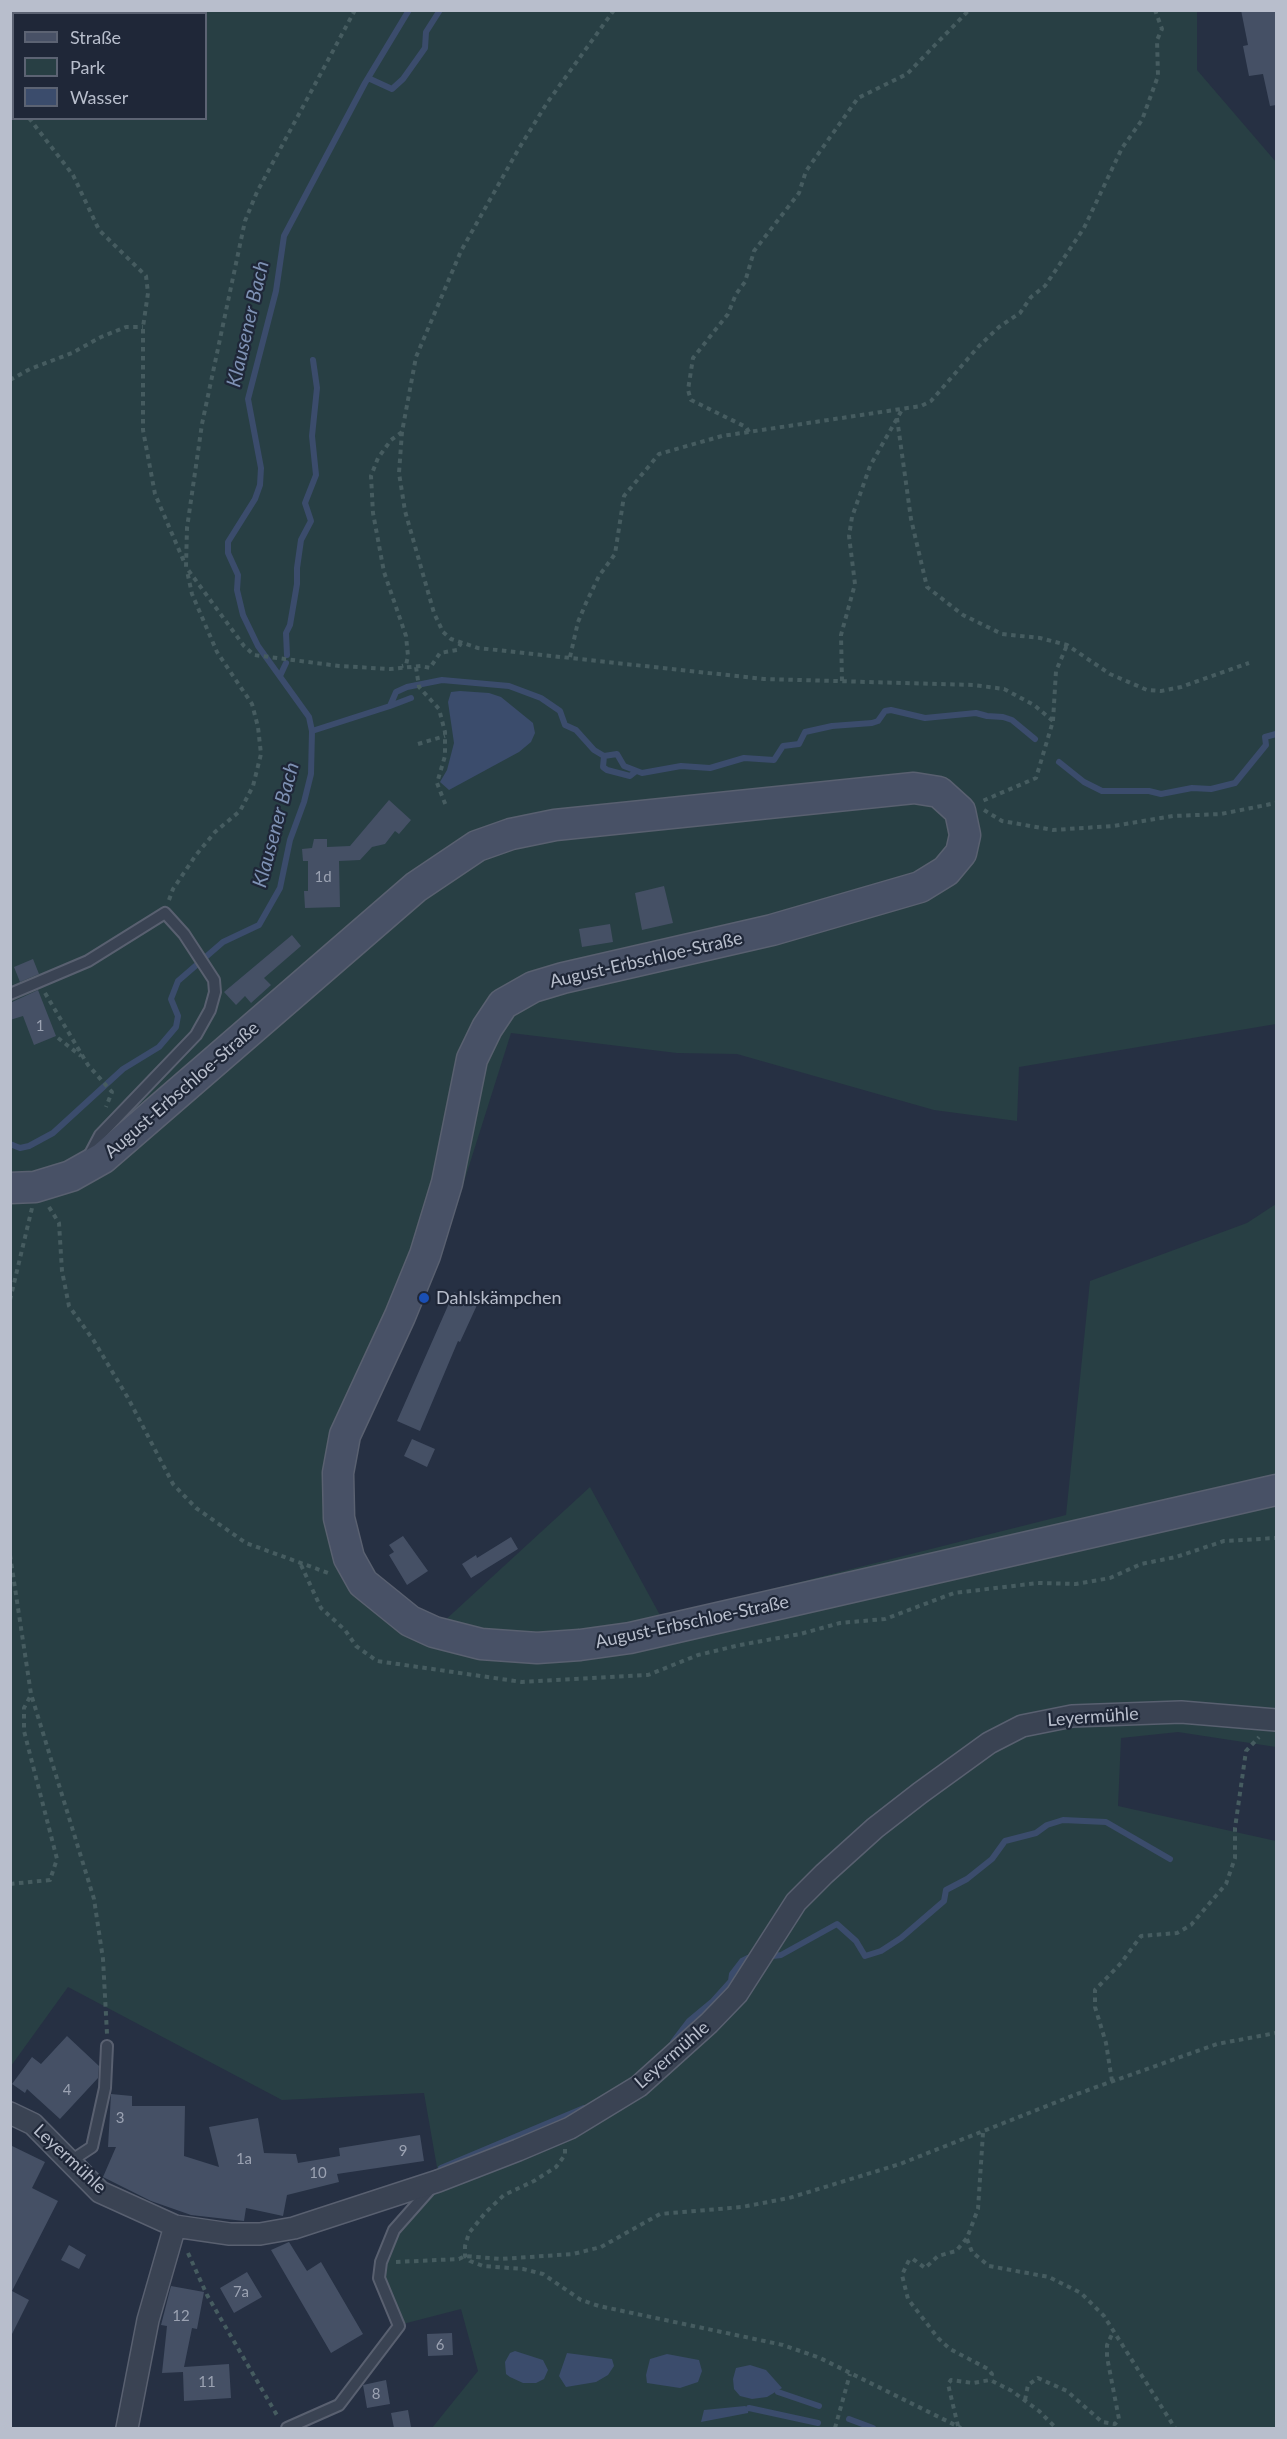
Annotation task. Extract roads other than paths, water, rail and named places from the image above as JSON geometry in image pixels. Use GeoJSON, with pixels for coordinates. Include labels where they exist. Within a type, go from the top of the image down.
{"type":"FeatureCollection","features":[{"type":"Feature","properties":{"kind":"main road","name":"August-Erbschloe-Straße"},"geometry":{"type":"LineString","coordinates":[[26,1196],[102,1158],[416,887],[477,846],[511,834],[555,825],[915,788],[939,792],[960,811],[965,835],[961,853],[946,871],[920,887],[772,930],[563,978],[533,987],[503,1004],[487,1028],[472,1059],[447,1183],[425,1255],[400,1316],[345,1435],[338,1473],[339,1518],[349,1558],[363,1583],[410,1621],[434,1632],[481,1644],[537,1648],[580,1645],[630,1638],[1276,1490]]}},
{"type":"Feature","properties":{"kind":"street","name":"Leyermühle"},"geometry":{"type":"LineString","coordinates":[[10,2113],[33,2124],[100,2192],[175,2226],[230,2234],[260,2234],[294,2228],[438,2181],[561,2132],[639,2086],[672,2058],[736,1994],[796,1902],[875,1828],[989,1743],[1030,1724],[1072,1716],[1181,1712],[1273,1720]]}},
{"type":"Feature","properties":{"kind":"street"},"geometry":{"type":"LineString","coordinates":[[127,2428],[155,2290],[175,2226]]}},
{"type":"Feature","properties":{"kind":"lane"},"geometry":{"type":"LineString","coordinates":[[10,994],[88,961],[165,913],[192,946],[214,980],[215,992],[210,1010],[196,1035],[100,1135],[82,1170]]}},
{"type":"Feature","properties":{"kind":"lane"},"geometry":{"type":"LineString","coordinates":[[69,2162],[93,2146],[105,2088],[107,2046]]}},
{"type":"Feature","properties":{"kind":"lane"},"geometry":{"type":"LineString","coordinates":[[287,2428],[339,2405],[399,2326],[379,2278],[381,2262],[394,2230],[438,2181]]}},
{"type":"Feature","properties":{"kind":"water"},"geometry":{"type":"Polygon","coordinates":[[[451,692],[489,693],[501,697],[533,723],[535,733],[531,742],[519,752],[449,790],[440,782],[447,770],[454,743],[448,702],[451,692]]]}},
{"type":"Feature","properties":{"kind":"water"},"geometry":{"type":"Polygon","coordinates":[[[515,2351],[543,2360],[548,2370],[544,2379],[536,2383],[523,2383],[506,2374],[505,2362],[510,2353],[515,2351]]]}},
{"type":"Feature","properties":{"kind":"water"},"geometry":{"type":"Polygon","coordinates":[[[567,2353],[612,2359],[614,2366],[608,2375],[596,2382],[566,2387],[559,2376],[567,2353]]]}},
{"type":"Feature","properties":{"kind":"water"},"geometry":{"type":"Polygon","coordinates":[[[667,2354],[699,2360],[702,2371],[698,2382],[680,2388],[647,2383],[646,2375],[650,2359],[667,2354]]]}},
{"type":"Feature","properties":{"kind":"water"},"geometry":{"type":"Polygon","coordinates":[[[750,2365],[766,2370],[782,2388],[767,2397],[752,2399],[740,2396],[734,2389],[733,2379],[736,2368],[750,2365]]]}},
{"type":"Feature","properties":{"kind":"water"},"geometry":{"type":"Polygon","coordinates":[[[745,2406],[749,2408],[748,2413],[701,2422],[704,2410],[745,2406]]]}},
{"type":"Feature","properties":{"kind":"waterway","name":"Klausener Bach"},"geometry":{"type":"LineString","coordinates":[[10,1144],[20,1148],[29,1146],[53,1133],[123,1069],[159,1047],[176,1027],[178,1016],[171,999],[178,981],[223,942],[259,925],[280,888],[290,840],[304,802],[311,774],[312,731],[309,717],[258,646],[243,615],[237,590],[238,575],[228,553],[228,542],[255,499],[260,485],[261,468],[248,399],[276,291],[284,236],[365,83],[409,10]]}},
{"type":"Feature","properties":{"kind":"waterway"},"geometry":{"type":"LineString","coordinates":[[368,78],[392,89],[403,79],[425,48],[426,32],[440,10]]}},
{"type":"Feature","properties":{"kind":"waterway"},"geometry":{"type":"LineString","coordinates":[[287,655],[286,633],[290,625],[297,584],[301,540],[311,521],[305,503],[316,475],[312,436],[317,388],[313,360]]}},
{"type":"Feature","properties":{"kind":"waterway"},"geometry":{"type":"LineString","coordinates":[[280,676],[286,663]]}},
{"type":"Feature","properties":{"kind":"waterway"},"geometry":{"type":"LineString","coordinates":[[312,731],[390,706],[396,692],[407,687],[442,680],[509,686],[541,698],[560,711],[565,725],[576,730],[594,750],[604,756],[617,754],[624,766],[642,773],[681,766],[710,768],[744,758],[774,760],[783,746],[799,744],[805,732],[832,726],[872,723],[878,721],[885,711],[891,710],[925,718],[976,713],[1003,717],[1012,720],[1035,739]]}},
{"type":"Feature","properties":{"kind":"waterway"},"geometry":{"type":"LineString","coordinates":[[390,706],[411,698]]}},
{"type":"Feature","properties":{"kind":"waterway"},"geometry":{"type":"LineString","coordinates":[[1059,762],[1084,782],[1102,791],[1149,791],[1161,794],[1192,788],[1211,789],[1235,783],[1266,745],[1265,737],[1276,734]]}},
{"type":"Feature","properties":{"kind":"waterway"},"geometry":{"type":"LineString","coordinates":[[604,756],[603,767],[607,770],[630,776],[635,772]]}},
{"type":"Feature","properties":{"kind":"waterway"},"geometry":{"type":"LineString","coordinates":[[773,1956],[781,1955],[837,1924],[856,1941],[865,1956],[881,1951],[901,1938],[944,1901],[946,1890],[967,1879],[992,1859],[1005,1841],[1036,1833],[1047,1825],[1063,1820],[1106,1822],[1170,1859]]}},
{"type":"Feature","properties":{"kind":"waterway"},"geometry":{"type":"LineString","coordinates":[[673,2042],[689,2021],[713,2001],[731,1981],[732,1974],[742,1961],[748,1958]]}},
{"type":"Feature","properties":{"kind":"waterway"},"geometry":{"type":"LineString","coordinates":[[441,2168],[584,2108]]}},
{"type":"Feature","properties":{"kind":"waterway"},"geometry":{"type":"LineString","coordinates":[[778,2392],[819,2406]]}},
{"type":"Feature","properties":{"kind":"waterway"},"geometry":{"type":"LineString","coordinates":[[749,2408],[818,2423]]}},
{"type":"Feature","properties":{"kind":"waterway"},"geometry":{"type":"LineString","coordinates":[[849,2419],[873,2428]]}},
{"type":"Feature","properties":{"kind":"place","name":"Dahlskämpchen"},"geometry":{"type":"Point","coordinates":[424,1298]}}]}
